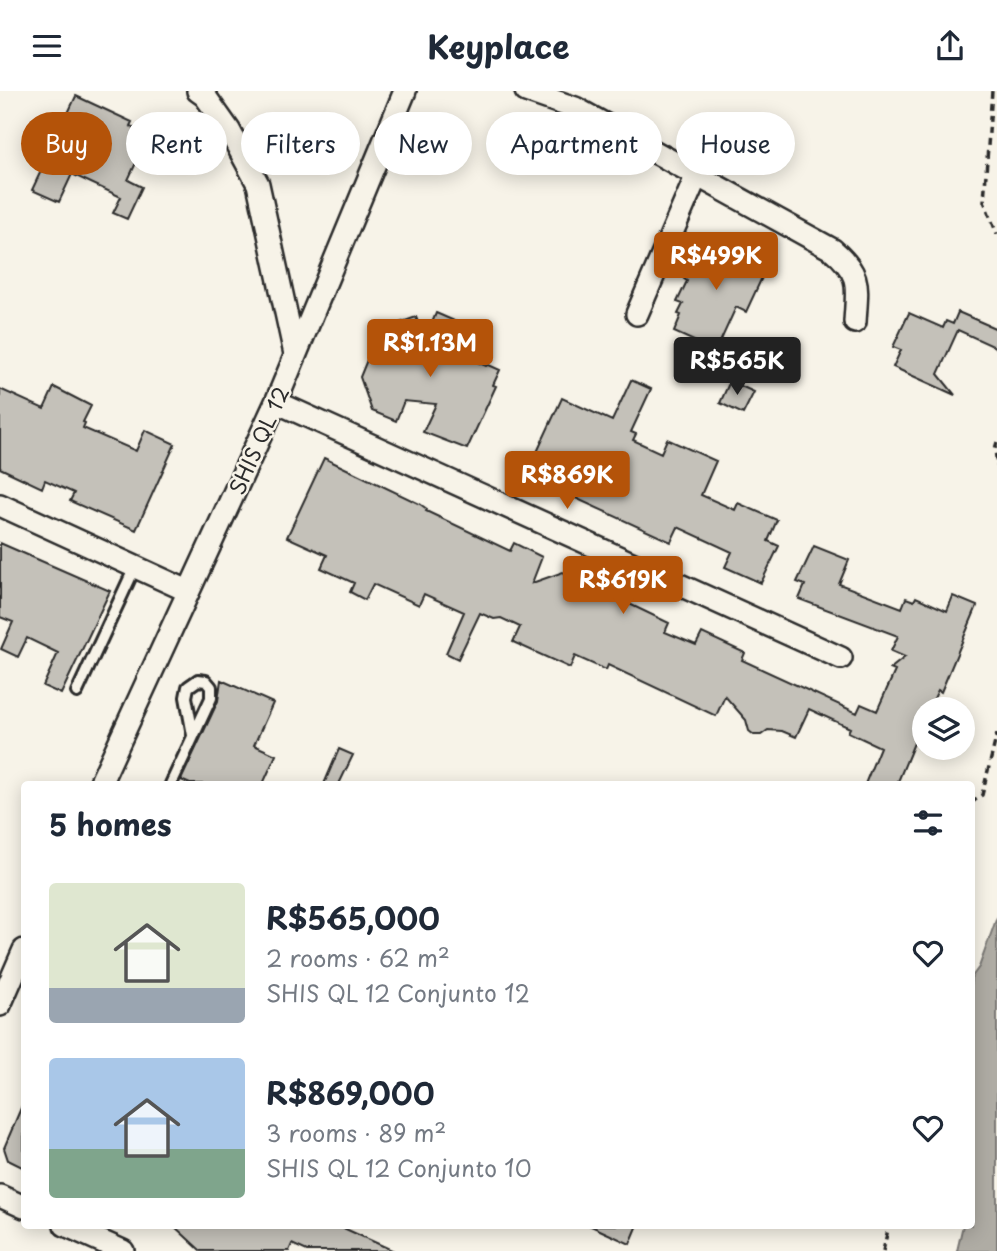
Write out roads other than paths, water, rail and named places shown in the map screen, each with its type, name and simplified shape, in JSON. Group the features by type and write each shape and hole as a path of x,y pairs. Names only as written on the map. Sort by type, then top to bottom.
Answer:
{"street":[{"path":"198,91 205,96 229,130 258,184 295,354"},
{"name":"SHIS QL 12","path":"103,781 276,402 405,91"},
{"path":"526,91 575,108 696,177 833,250 854,272 857,293 855,322"},
{"path":"637,314 696,177"},
{"path":"276,402 841,658"},
{"path":"0,505 188,591"},
{"path":"0,1005 7,968 21,953"},
{"path":"0,1196 21,1206"},
{"path":"74,1229 123,1251"}],"lane":[{"path":"77,692 135,567"},
{"path":"173,781 193,735"}]}
